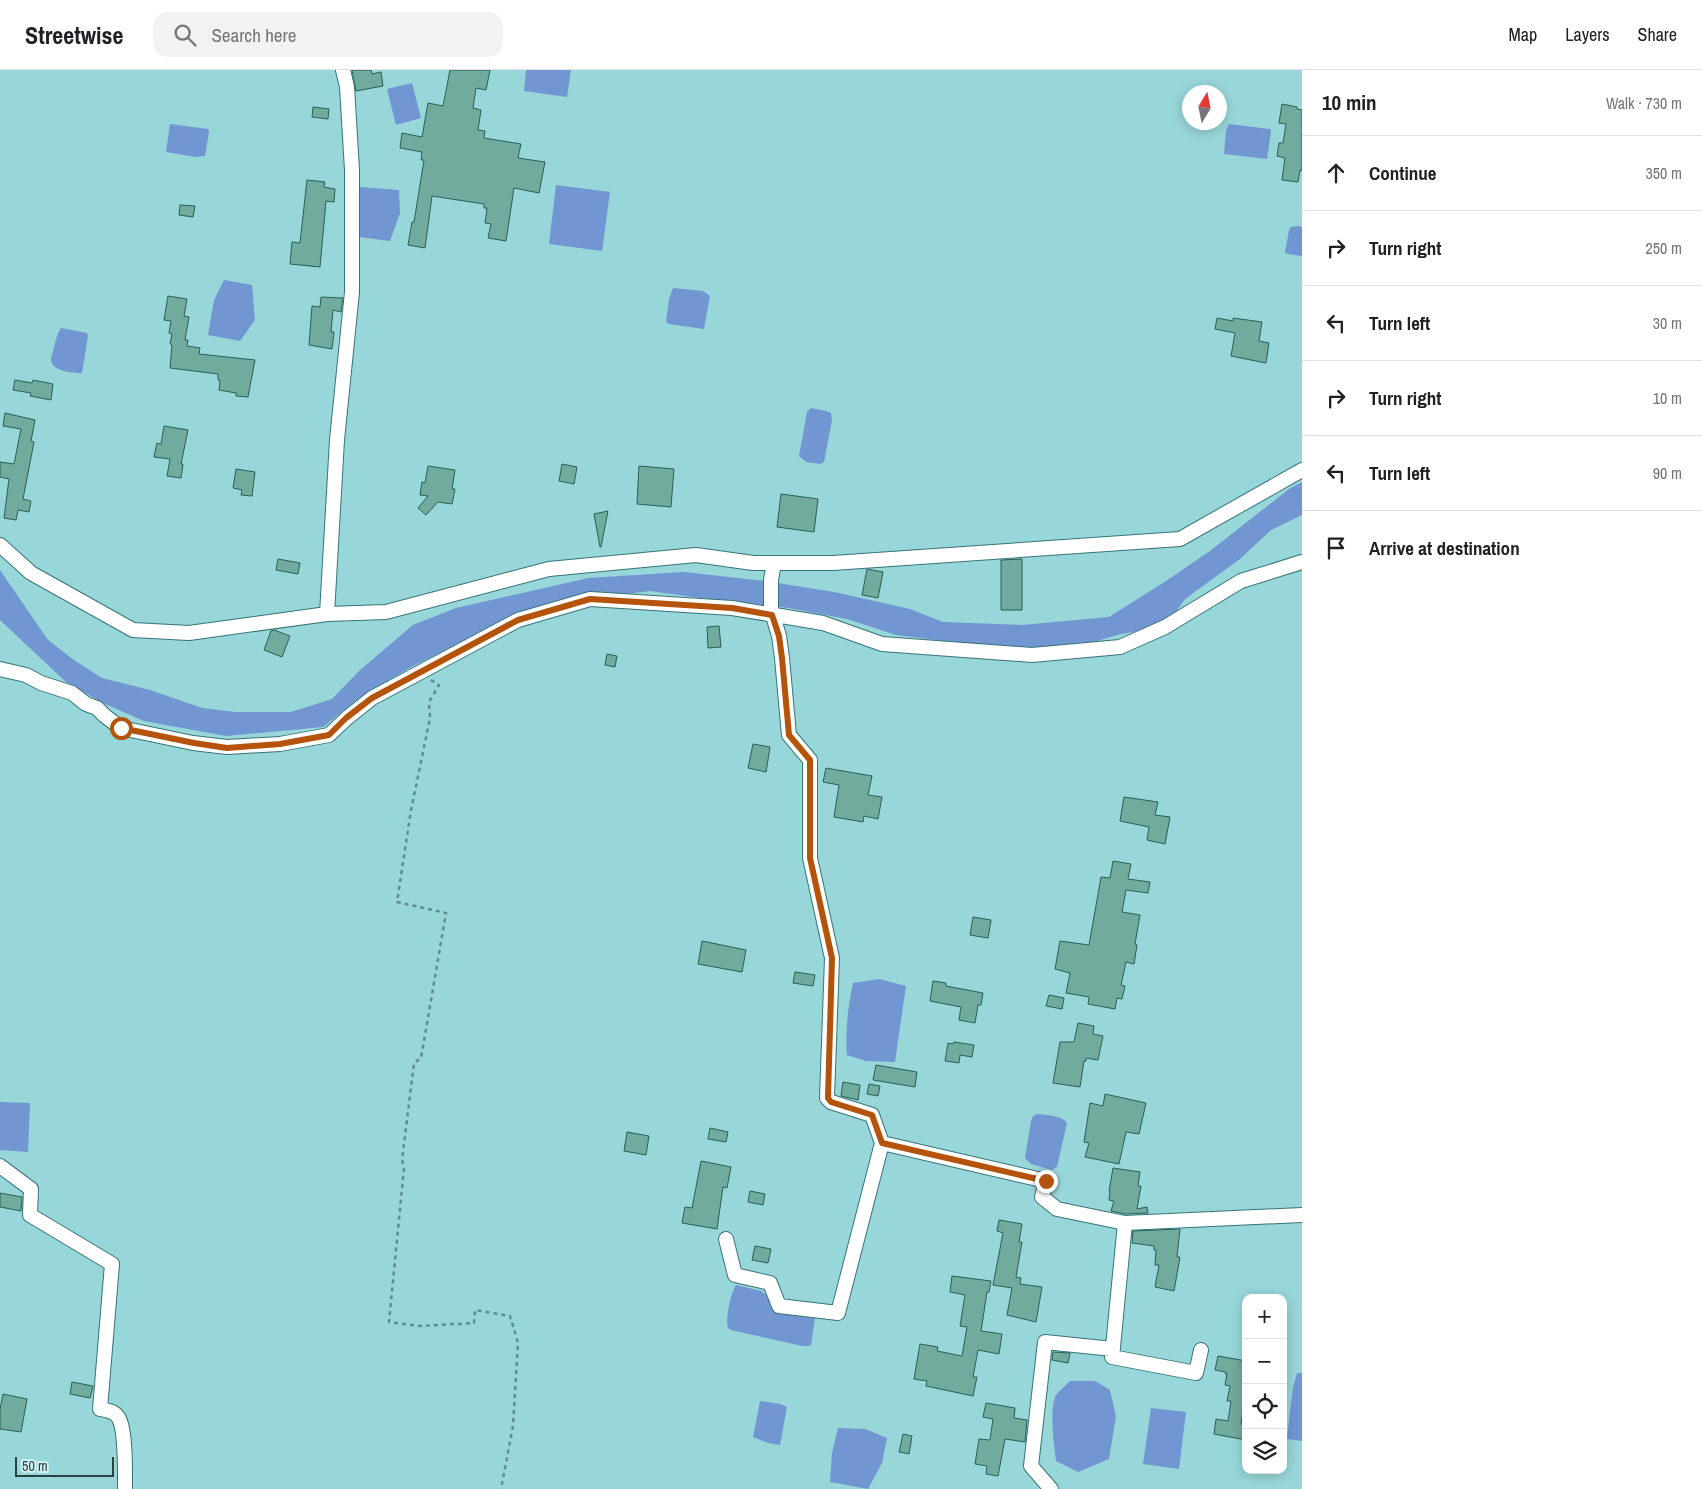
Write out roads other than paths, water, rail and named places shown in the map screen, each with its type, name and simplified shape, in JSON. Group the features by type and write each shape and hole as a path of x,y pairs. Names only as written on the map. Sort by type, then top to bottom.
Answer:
{"street":[{"path":"327,614 337,440 352,292 352,170 347,87 344,70"},
{"path":"0,545 31,573 133,630 188,633 327,614 386,612 549,569 696,555 753,563 833,563 1180,539 1302,470"},
{"path":"0,669 26,675 41,683 72,693 86,704 97,708 104,716 121,728 227,748 280,744 329,735 346,718 372,698 518,620 590,599 772,612 823,623 882,644 1032,655 1120,646 1165,627 1241,581 1302,562"},
{"path":"726,1239 735,1275 770,1283 780,1306 838,1313 882,1143 872,1115 831,1102 828,1098 832,958 810,858 810,760 789,735 779,636 772,612 771,580 774,563"},
{"path":"882,1143 1046,1181 1042,1197 1056,1209 1125,1223 1302,1215"},
{"path":"0,1166 31,1189 30,1215 112,1264 100,1409 110,1411 118,1416 121,1424 125,1462 125,1489"},
{"path":"1125,1223 1112,1357 1196,1373 1201,1350"},
{"path":"1051,1489 1031,1466 1045,1342 1113,1349"}],"water":[{"path":"526,70 571,70 567,97 524,91"},
{"path":"412,83 421,118 396,125 387,89"},
{"path":"170,124 208,129 205,156 196,157 166,152"},
{"path":"1229,124 1270,129 1267,159 1224,154"},
{"path":"556,185 610,192 602,251 549,244"},
{"path":"360,187 399,190 400,213 390,241 359,237 356,208"},
{"path":"1291,227 1302,227 1302,256 1285,252 1289,230"},
{"path":"224,280 252,285 255,320 240,341 208,335 214,300"},
{"path":"673,288 703,291 710,296 704,329 666,322 669,299"},
{"path":"61,328 87,333 82,373 64,371 55,367 52,363 51,356"},
{"path":"811,408 831,413 832,420 824,462 820,464 806,462 799,456 807,412"},
{"path":"1302,482 1302,515 1271,530 1240,559 1185,599 1165,627 1121,634 1083,645 1022,649 896,635 847,619 789,608 650,591 590,599 474,636 411,667 359,698 323,727 226,736 144,721 105,704 66,682 0,620 0,570 48,640 102,678 150,690 202,708 235,712 291,712 332,699 359,671 413,625 456,608 588,578 684,572 765,581 834,592 910,609 943,622 1022,625 1109,617 1210,551 1289,489"},
{"path":"879,979 906,986 895,1062 866,1061 847,1055 847,1019 853,983"},
{"path":"0,1102 30,1103 28,1152 0,1150"},
{"path":"1037,1114 1058,1117 1067,1123 1057,1167 1052,1170 1031,1164 1025,1158 1031,1121 1033,1116"},
{"path":"736,1285 761,1291 815,1318 811,1345 802,1346 728,1328 729,1306"},
{"path":"1297,1373 1302,1373 1302,1441 1287,1439 1293,1387"},
{"path":"1070,1381 1095,1381 1110,1390 1116,1417 1109,1459 1078,1472 1056,1461 1053,1437 1052,1418 1054,1401 1056,1395"},
{"path":"760,1401 787,1407 780,1445 753,1437"},
{"path":"1151,1408 1186,1412 1179,1469 1143,1464"},
{"path":"838,1428 865,1429 887,1438 882,1463 868,1489 830,1482 832,1453"}]}
